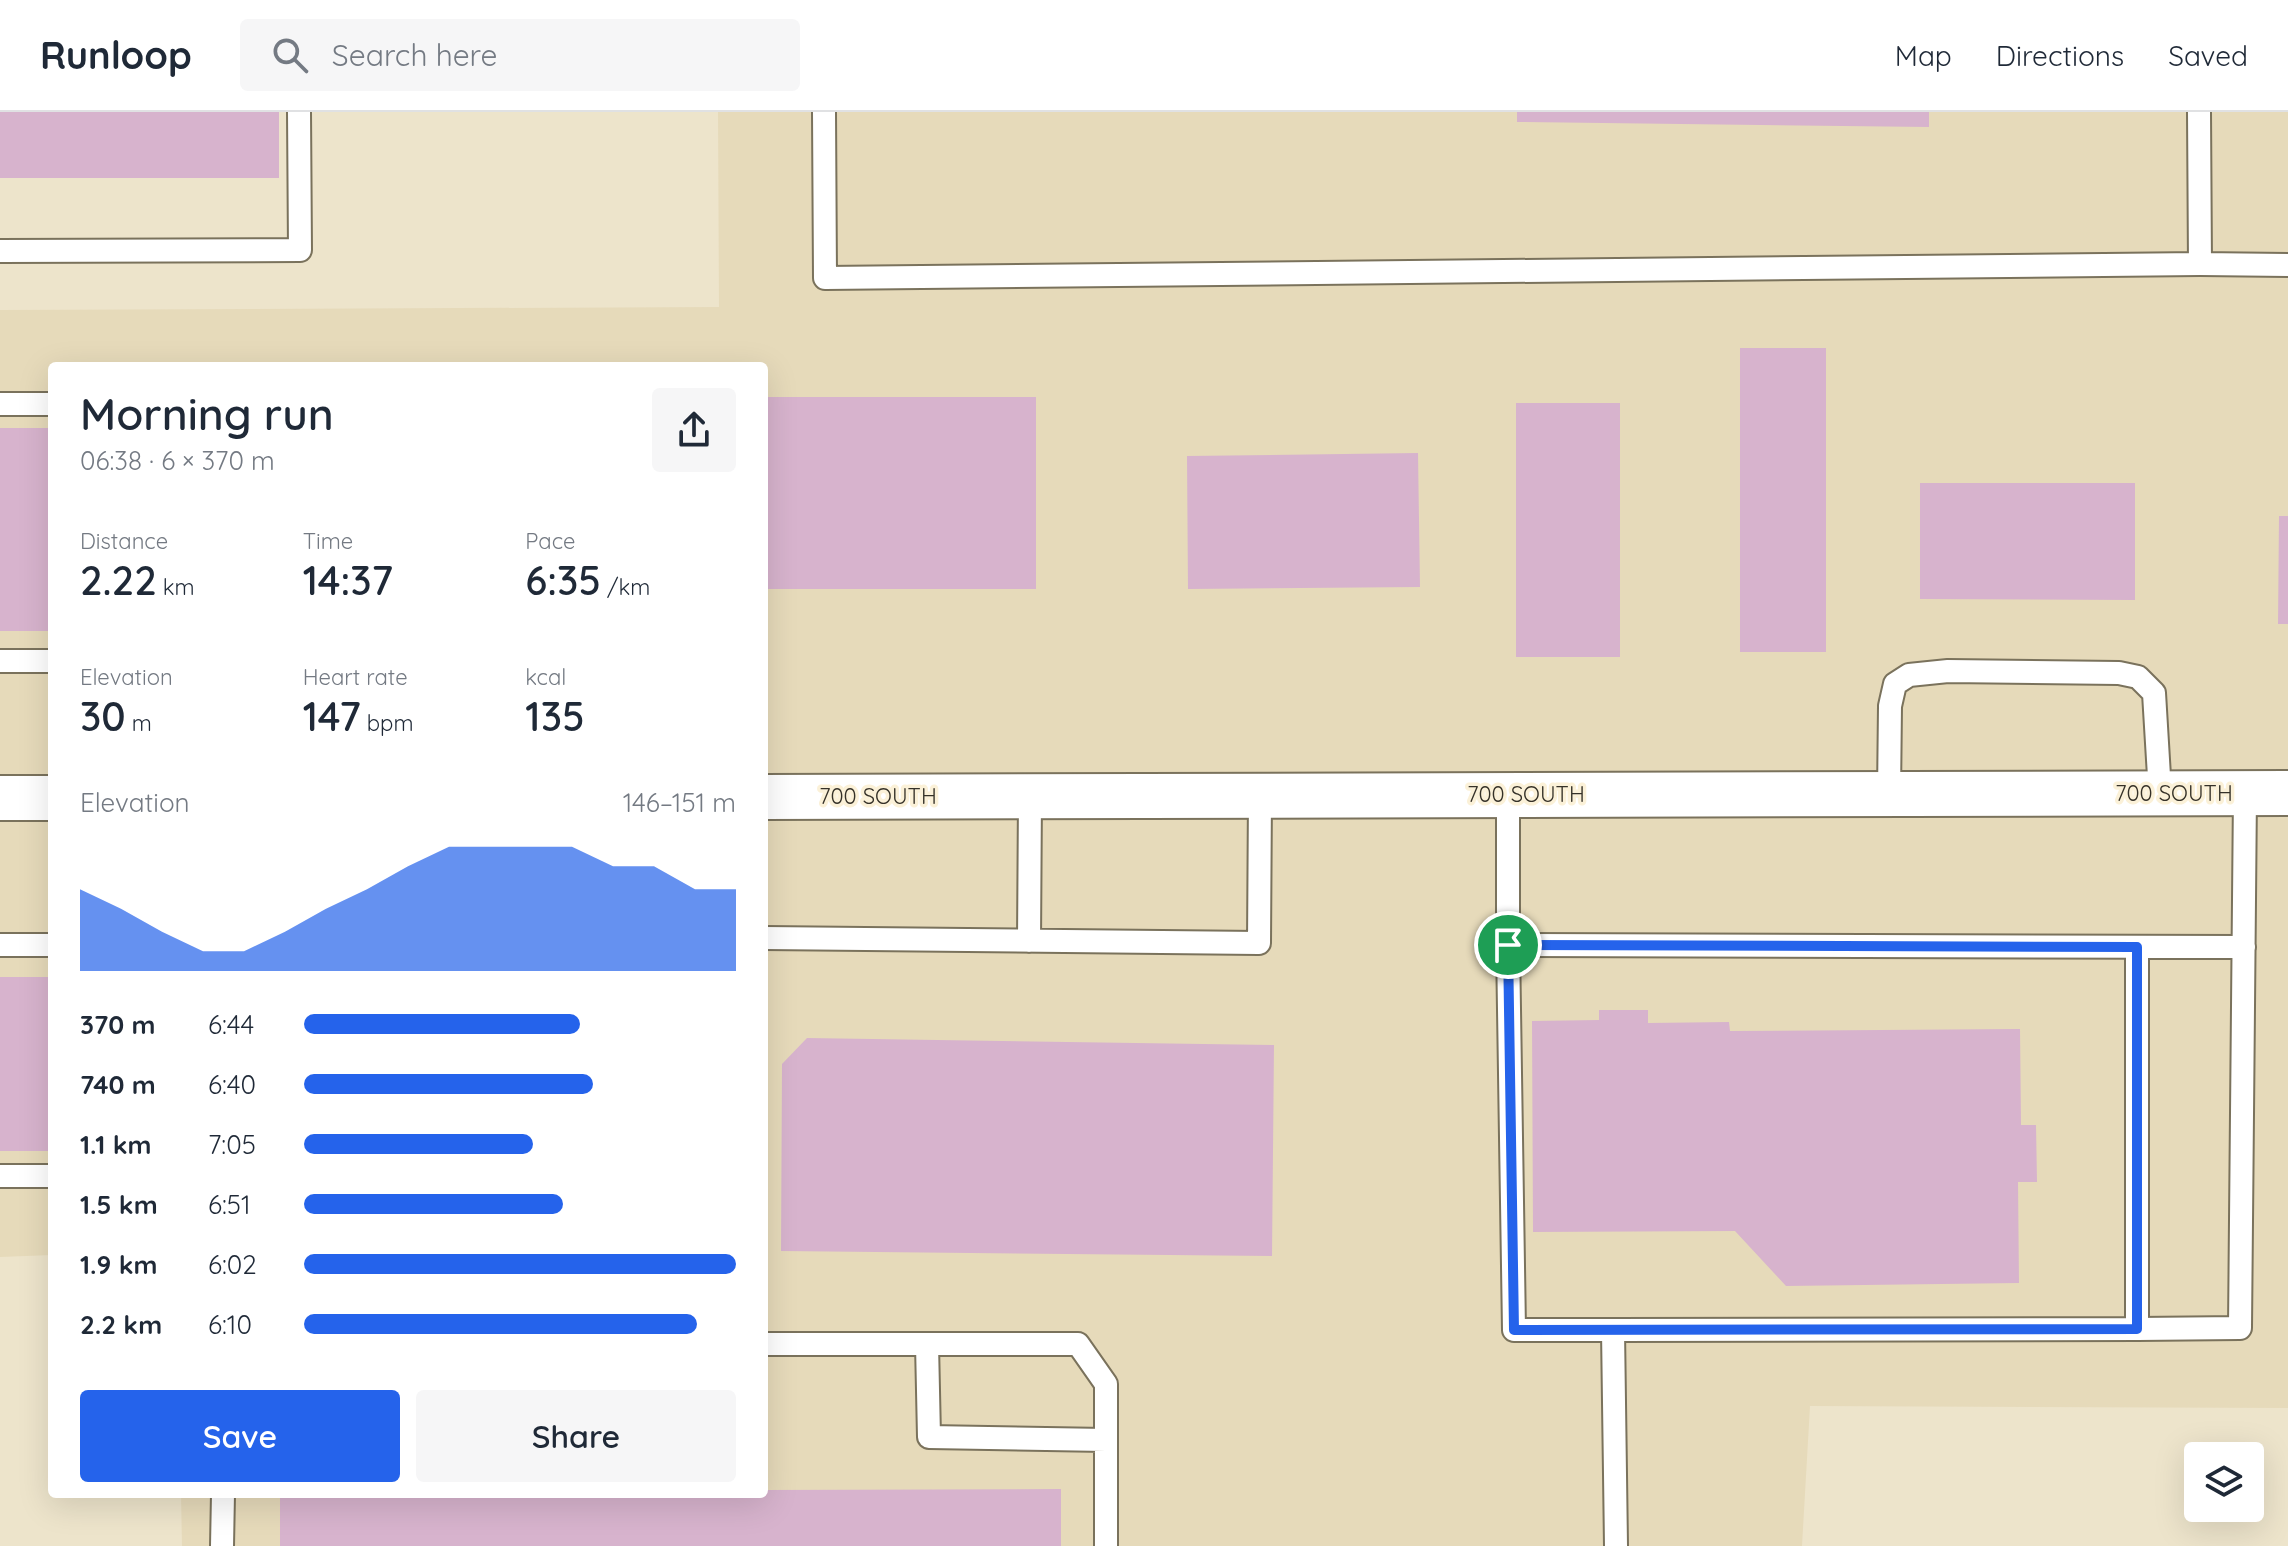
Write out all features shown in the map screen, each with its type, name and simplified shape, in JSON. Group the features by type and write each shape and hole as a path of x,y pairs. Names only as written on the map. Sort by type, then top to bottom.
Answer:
{"street":[{"name":"700 SOUTH","path":"768,797 2288,793"},
{"path":"0,798 48,798"}],"lane":[{"path":"0,251 300,250 299,112"},
{"path":"824,112 825,278 2288,265"},
{"path":"2199,112 2200,264"},
{"path":"0,404 48,404"},
{"path":"0,661 48,661"},
{"path":"1889,794 1890,706 1895,684 1909,675 1948,671 2119,673 2138,677 2154,693 2160,793"},
{"path":"1508,794 1514,1330 1613,1330 2240,1328 2245,793"},
{"path":"768,938 1259,943 1260,795"},
{"path":"1029,941 1030,796"},
{"path":"0,945 48,945"},
{"path":"1508,945 2244,947"},
{"path":"2137,947 2137,1329"},
{"path":"0,1176 48,1176"},
{"path":"1613,1330 1616,1546"},
{"path":"768,1344 1078,1344 1106,1384 1106,1546"},
{"path":"927,1344 929,1437 1106,1440"},
{"path":"222,1546 223,1498"}],"shaded area":[{"path":"718,112 2288,112 2288,1408 1810,1406 1802,1546 182,1546 181,1498 768,1498 768,362 48,362 48,1255 0,1257 0,310 719,307"}],"building":[{"path":"0,112 279,112 279,178 0,178"},
{"path":"1517,112 1929,112 1929,127 1517,122"},
{"path":"1740,348 1826,348 1826,652 1740,652"},
{"path":"768,397 1036,397 1036,589 768,589"},
{"path":"1516,403 1620,403 1620,657 1516,657"},
{"path":"0,428 48,428 48,631 0,631"},
{"path":"1418,453 1420,587 1188,589 1187,456"},
{"path":"1920,483 2135,483 2135,600 1920,599"},
{"path":"2279,516 2288,516 2288,624 2278,624"},
{"path":"0,977 48,977 48,1151 0,1151"},
{"path":"1599,1010 1648,1010 1648,1023 1729,1022 1730,1031 2020,1029 2021,1125 2036,1125 2037,1182 2018,1182 2019,1283 1786,1286 1735,1231 1533,1232 1532,1021 1599,1020"},
{"path":"807,1038 1274,1045 1272,1256 781,1251 782,1064"},
{"path":"1061,1489 1061,1546 280,1546 280,1498 768,1498 768,1490"}],"route":[{"path":"1508,945 2137,947 2137,1329 1514,1330 1508,945"}]}
